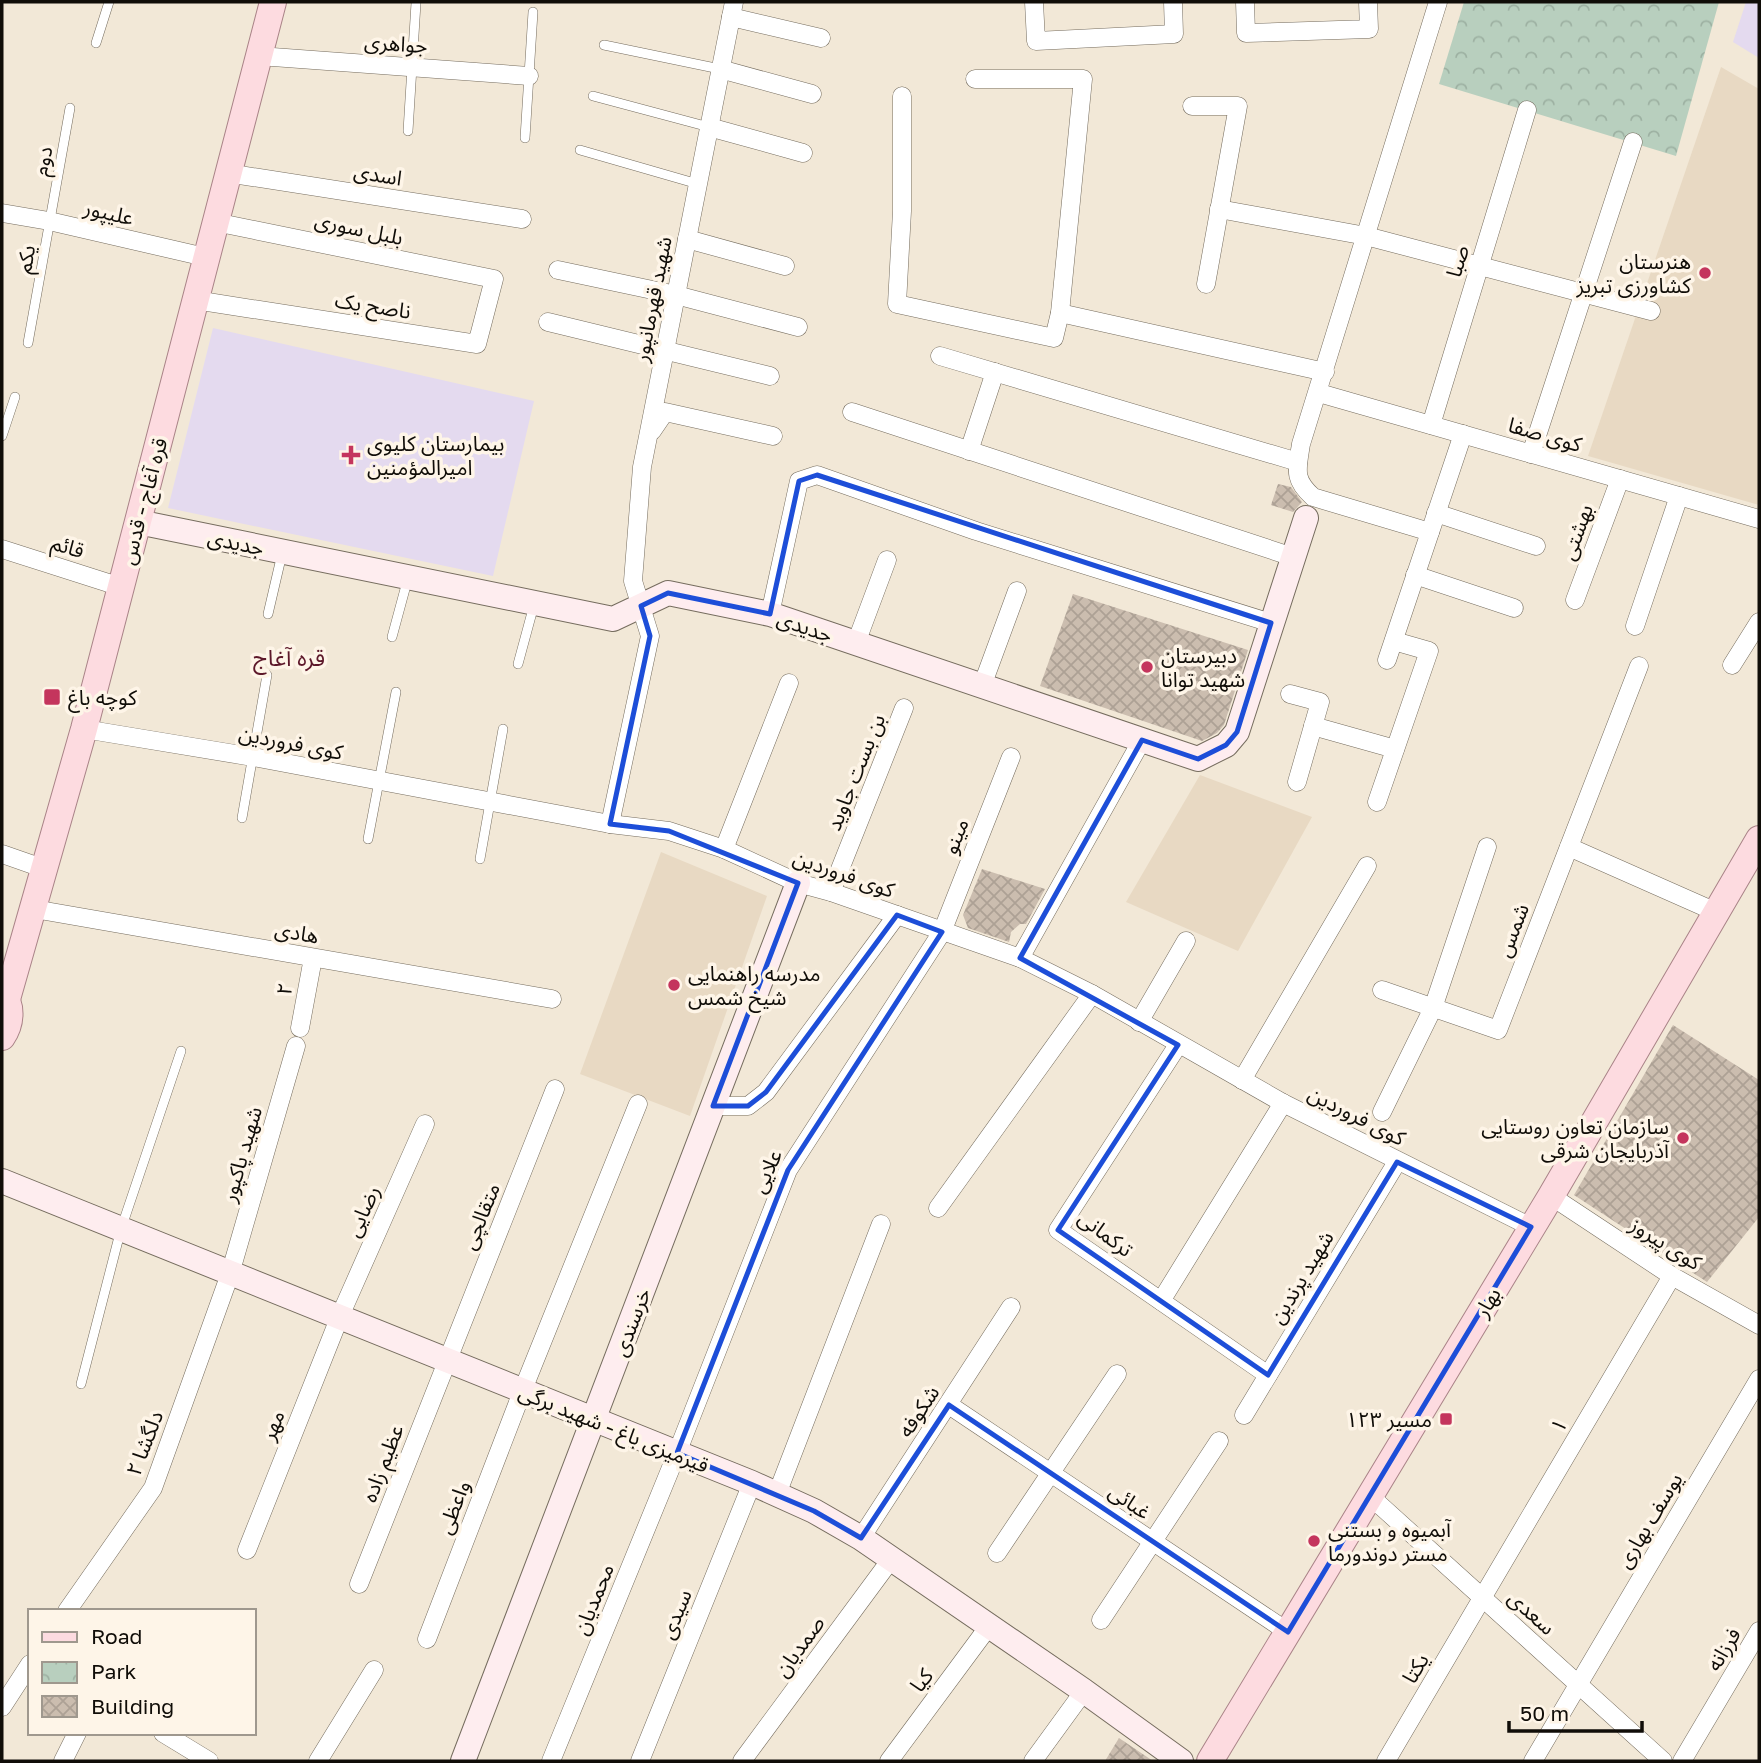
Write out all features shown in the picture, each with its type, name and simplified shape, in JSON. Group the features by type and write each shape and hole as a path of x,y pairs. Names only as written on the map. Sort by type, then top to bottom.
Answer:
{"main road":[{"name":"قره آغاج - قدس","path":"2,1037 11,1017 4,996 34,909 84,729 273,2"},
{"name":"بهار","path":"1210,1761 1551,1196 1716,912 1757,849"}],"street":[{"path":"1034,2 1036,41 1174,34 1173,2"},
{"path":"1245,2 1246,33 1369,29 1368,2"},
{"path":"1430,532 1310,507 1301,486 1299,453 1438,2"},
{"path":"732,9 821,38"},
{"name":"شهید قهرمانپور","path":"610,824 650,636 633,581 642,467 732,9"},
{"name":"جواهری","path":"259,56 529,76"},
{"path":"720,69 812,94"},
{"path":"902,96 902,211 897,304 1054,338 1059,313 1083,79 975,79"},
{"path":"1192,106 1238,106 1206,284"},
{"name":"صبا","path":"1431,425 1527,110"},
{"path":"709,127 803,153"},
{"path":"1531,454 1633,142"},
{"name":"اسدی","path":"228,173 522,219"},
{"path":"1219,209 1366,236 1651,311"},
{"name":"علیپور","path":"2,213 49,221 205,257"},
{"name":"بلبل سوری","path":"215,222 494,279"},
{"path":"687,239 785,266"},
{"path":"558,270 676,295 798,327"},
{"name":"ناصح یک","path":"195,300 477,344 494,279"},
{"path":"1059,313 1325,372"},
{"path":"548,322 770,376"},
{"path":"940,356 1299,453"},
{"path":"969,451 995,372"},
{"name":"کوی صفا","path":"1318,393 1759,519"},
{"path":"648,435 665,412 773,436"},
{"path":"852,412 1293,557"},
{"path":"1387,660 1462,434"},
{"path":"770,614 799,481 817,475 976,530 1271,623"},
{"name":"بهشتی","path":"1575,600 1620,479"},
{"path":"1635,626 1679,496"},
{"name":"جدیدی","path":"138,522 613,619 668,593 770,614 1198,759 1226,745 1237,732 1310,507"},
{"path":"1436,513 1536,546"},
{"name":"قائم","path":"2,550 121,587"},
{"path":"856,643 887,560"},
{"path":"1415,575 1514,608"},
{"path":"982,686 1017,591"},
{"path":"1732,664 1759,622"},
{"path":"1377,802 1429,651 1394,641"},
{"name":"شمس","path":"1433,1008 1498,1030 1639,666"},
{"path":"724,849 789,682"},
{"path":"1290,694 1320,702 1297,782"},
{"name":"بن بست جاوید","path":"831,892 904,708"},
{"path":"1313,726 1395,749"},
{"name":"کوی فروردین","path":"84,729 253,757 610,824 669,831 724,849 798,883 1020,958 1092,994 1283,1103 1531,1227"},
{"path":"1020,958 1142,740"},
{"name":"مینو","path":"942,932 1011,757"},
{"path":"1382,1112 1433,1008 1487,847"},
{"path":"1569,847 1716,912"},
{"path":"2,855 45,869"},
{"path":"1242,1080 1367,866"},
{"name":"خرسندی","path":"463,1761 798,883"},
{"name":"هادی","path":"34,909 552,999"},
{"path":"713,1106 748,1106 766,1092 897,915"},
{"name":"علایی","path":"677,1453 788,1170 942,932"},
{"path":"1139,1022 1186,941"},
{"name":"۲","path":"300,1028 313,958"},
{"path":"1382,990 1433,1008"},
{"path":"938,1208 1092,994"},
{"name":"ترکمانی","path":"1178,1045 1058,1230 1268,1376"},
{"name":"شهید پاکپور","path":"230,1274 296,1046"},
{"name":"متقالچی","path":"447,1360 555,1088"},
{"path":"1161,1301 1283,1103"},
{"name":"واعظی","path":"427,1639 522,1392 638,1104"},
{"name":"رضایی","path":"340,1316 425,1124"},
{"name":"شهید پرندین","path":"1244,1415 1398,1161"},
{"name":"قیرمیزی باغ - شهید برگی","path":"2,1181 752,1483 814,1511 892,1558 1181,1761"},
{"name":"کوی پیروز","path":"1551,1196 1672,1276 1759,1325"},
{"path":"777,1494 881,1224"},
{"name":"دلگشا ۲","path":"68,1609 153,1488 230,1274"},
{"name":"۱","path":"1483,1598 1672,1276"},
{"name":"شکوفه","path":"862,1538 1011,1307"},
{"name":"مهر","path":"247,1550 340,1316"},
{"name":"عظیم زاده","path":"359,1584 447,1360"},
{"path":"997,1553 1117,1374"},
{"name":"یوسف بهاری","path":"1578,1685 1759,1379"},
{"name":"غبائی","path":"949,1405 1288,1632"},
{"path":"1101,1620 1219,1441"},
{"name":"محمدیان","path":"551,1761 677,1453"},
{"name":"سیدی","path":"640,1761 752,1483"},
{"name":"سعدی","path":"1371,1497 1663,1761"},
{"name":"صمدیان","path":"742,1761 892,1558"},
{"name":"یکتا","path":"1386,1761 1483,1598"},
{"name":"کیا","path":"889,1761 989,1626"},
{"name":"فرزانه","path":"1682,1761 1759,1632"},
{"path":"2,1707 28,1667"},
{"path":"318,1761 374,1670"},
{"path":"1534,1761 1578,1685"},
{"path":"1033,1761 1084,1691"},
{"path":"63,1761 76,1735"},
{"path":"166,1735 209,1761"}],"lane":[{"path":"96,43 109,2"},
{"path":"408,131 415,3"},
{"path":"525,138 533,12"},
{"path":"604,45 720,69"},
{"path":"593,96 709,127"},
{"name":"دوم","path":"49,221 71,108"},
{"path":"580,150 698,184"},
{"name":"یکم","path":"28,343 49,221"},
{"path":"2,436 15,397"},
{"path":"268,614 283,551"},
{"path":"392,637 409,577"},
{"path":"518,664 535,603"},
{"path":"243,818 267,675"},
{"path":"368,839 396,692"},
{"path":"480,859 503,729"},
{"path":"81,1384 121,1229 181,1051"}],"highlighted area":[{"path":"817,475 1271,623 1237,732 1226,745 1198,759 1142,740 1020,958 1178,1045 1058,1230 1268,1375 1397,1162 1531,1227 1288,1632 949,1405 861,1538 814,1511 677,1453 788,1170 942,932 897,915 766,1092 748,1106 713,1106 798,883 669,831 610,824 650,636 641,606 668,593 770,614 799,481"}],"shaded area":[{"path":"1746,2 1759,2 1759,58 1733,42"},
{"name":"هنرستان کشاورزی تبریز","path":"1721,67 1759,89 1759,505 1588,456"},
{"name":"بیمارستان کلیوی امیرالمؤمنین","path":"213,328 534,401 493,576 168,508"},
{"path":"1200,775 1312,817 1238,951 1126,902"},
{"name":"مدرسه راهنمایی شیخ شمس","path":"661,852 767,896 690,1116 580,1074"}],"green space":[{"path":"1464,2 1719,2 1676,156 1439,84"}],"building":[{"path":"1278,484 1291,487 1302,502 1293,512 1271,505"},
{"name":"دبیرستان شهید توانا","path":"1073,594 1248,650 1224,725 1217,733 1202,741 1040,686"},
{"path":"982,869 1045,889 1026,924 1020,924 1011,932 1009,942 968,928 963,915"},
{"name":"سازمان تعاون روستایی آذربایجان شرقی","path":"1673,1025 1759,1080 1759,1217 1707,1282 1574,1195"},
{"path":"1119,1738 1153,1761 1105,1761"}],"place":[{"name":"هنرستان کشاورزی تبریز","path":"1705,273"},
{"name":"بیمارستان کلیوی امیرالمؤمنین","path":"351,455"},
{"name":"دبیرستان شهید توانا","path":"1147,667"},
{"name":"کوچه باغ","path":"52,697"},
{"name":"مدرسه راهنمایی شیخ شمس","path":"674,985"},
{"name":"سازمان تعاون روستایی آذربایجان شرقی","path":"1683,1138"},
{"name":"مسیر ۱۲۳","path":"1446,1419"},
{"name":"آبمیوه و بستنی مستر دوندورما","path":"1314,1541"}],"district":[{"name":"قره آغاج","path":"289,657"}]}
